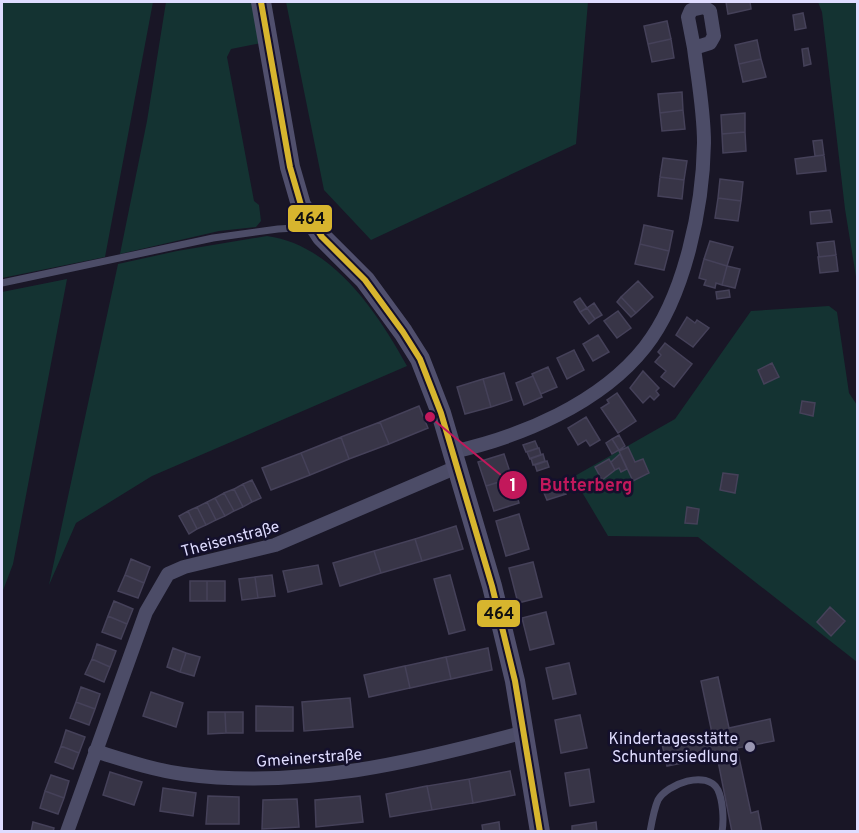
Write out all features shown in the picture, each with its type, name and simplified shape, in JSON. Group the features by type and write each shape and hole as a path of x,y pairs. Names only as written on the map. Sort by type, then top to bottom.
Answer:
{"street":[{"path":"261,2 290,166 301,205 322,237 365,280 403,332 420,359 441,413 492,586 525,732 540,831"},
{"name":"Theisenstraße","path":"67,831 146,612 165,579 173,570 275,545 454,460 537,424 584,399 626,367 645,346 658,327 681,274 700,191 703,125 694,48"},
{"name":"Gmeinerstraße","path":"95,751 182,774 266,777 377,768 525,732"}],"lane":[{"path":"2,283 213,238 278,229 288,230 309,218"},
{"path":"650,831 659,799 667,790 695,780 708,781 718,789 723,818 722,831"}],"green space":[{"path":"2,2 153,2 105,257 2,278"},
{"path":"166,2 253,2 261,43 231,49 227,57 254,201 259,205 261,221 256,227 219,231 120,254 147,121"},
{"path":"286,2 588,2 576,144 371,240 324,190"},
{"path":"818,2 857,2 857,283 845,209 822,12"},
{"path":"267,236 291,242 332,267 367,304 407,366 152,476 76,523 49,585 118,264 177,251"},
{"path":"67,279 13,564 2,593 2,292"},
{"path":"829,306 837,312 849,393 857,405 857,662 698,537 608,536 573,477 675,419 751,311"}],"building":[{"path":"726,2 750,2 751,9 728,14"},
{"path":"803,13 806,28 795,30 793,15"},
{"path":"667,21 671,39 648,44 644,26"},
{"path":"671,39 674,58 652,62 648,44"},
{"path":"757,40 761,59 739,64 735,45"},
{"path":"808,48 811,64 804,66 802,49"},
{"path":"761,59 766,77 743,82 739,64"},
{"path":"682,92 683,110 660,113 658,94"},
{"path":"683,110 685,129 662,131 660,113"},
{"path":"745,113 745,132 722,134 721,115"},
{"path":"745,132 746,151 723,153 722,134"},
{"path":"822,140 824,155 815,156 813,141"},
{"path":"824,155 826,171 797,174 795,159"},
{"path":"663,158 687,161 684,180 660,177"},
{"path":"660,177 684,180 682,199 658,196"},
{"path":"720,179 743,182 741,201 718,198"},
{"path":"718,198 741,201 738,221 715,218"},
{"path":"830,210 832,222 811,224 810,212"},
{"path":"644,225 673,231 669,251 640,244"},
{"path":"710,241 733,247 727,266 704,259"},
{"path":"834,241 836,255 819,257 817,243"},
{"path":"640,244 669,251 664,270 635,264"},
{"path":"836,255 838,271 820,273 818,257"},
{"path":"704,259 727,266 722,285 716,283 715,288 704,285 706,280 699,278"},
{"path":"727,266 740,269 735,288 722,285"},
{"path":"638,281 653,297 636,313 621,297"},
{"path":"729,290 730,297 717,299 716,292"},
{"path":"621,297 636,313 631,317 617,302"},
{"path":"580,298 587,308 580,312 574,302"},
{"path":"594,303 602,315 595,319 587,308"},
{"path":"587,308 595,319 589,324 580,312"},
{"path":"618,311 631,328 617,338 604,321"},
{"path":"687,317 709,328 693,347 676,335"},
{"path":"598,335 609,352 593,361 583,344"},
{"path":"665,343 692,364 674,387 661,377 666,371 655,362 661,355 658,352"},
{"path":"574,350 584,370 567,379 557,358"},
{"path":"772,363 779,377 764,384 758,370"},
{"path":"548,367 557,387 541,394 532,374"},
{"path":"643,371 659,388 656,391 659,395 654,400 650,396 643,403 630,388"},
{"path":"504,373 512,400 491,407 483,379"},
{"path":"533,376 542,397 524,405 516,383"},
{"path":"483,379 491,407 465,414 457,387"},
{"path":"617,393 636,421 618,433 601,408 609,403 607,400"},
{"path":"802,401 815,403 813,416 800,413"},
{"path":"419,406 428,428 389,444 380,422"},
{"path":"586,417 600,440 590,446 586,440 578,445 568,428"},
{"path":"380,422 389,444 349,459 341,437"},
{"path":"619,435 625,446 619,450 612,439"},
{"path":"341,437 349,459 310,475 301,453"},
{"path":"612,439 619,450 612,454 606,443"},
{"path":"535,441 538,448 526,452 523,445"},
{"path":"628,447 635,462 643,459 649,473 633,481 619,451"},
{"path":"539,448 541,455 530,459 527,452"},
{"path":"301,453 310,475 271,490 262,468"},
{"path":"504,454 512,478 486,486 478,462"},
{"path":"543,454 545,461 533,465 531,458"},
{"path":"620,454 627,469 621,472 619,468 615,470 611,462"},
{"path":"609,459 615,470 602,480 595,467"},
{"path":"547,461 549,467 537,471 535,465"},
{"path":"723,473 738,475 735,493 720,490"},
{"path":"512,478 519,503 494,511 486,486"},
{"path":"252,480 261,498 252,502 243,484"},
{"path":"243,484 252,502 243,507 234,489"},
{"path":"562,487 566,494 547,500 544,493"},
{"path":"234,489 243,507 234,511 224,493"},
{"path":"224,493 234,511 225,516 215,498"},
{"path":"215,498 225,516 216,520 207,502"},
{"path":"207,502 216,520 206,525 197,507"},
{"path":"197,507 206,525 197,529 188,511"},
{"path":"687,507 699,509 697,524 685,523"},
{"path":"188,511 197,529 189,534 179,516"},
{"path":"519,514 529,549 506,556 496,521"},
{"path":"456,526 463,549 422,561 415,539"},
{"path":"415,539 422,561 381,573 374,551"},
{"path":"374,551 381,573 340,586 333,563"},
{"path":"131,559 150,567 144,583 125,575"},
{"path":"533,562 542,597 518,603 509,568"},
{"path":"318,565 322,584 288,592 283,571"},
{"path":"125,575 144,583 138,598 118,591"},
{"path":"272,575 275,596 258,598 255,577"},
{"path":"450,575 465,630 449,634 434,579"},
{"path":"255,577 258,598 242,600 239,579"},
{"path":"190,581 207,581 207,601 190,601"},
{"path":"207,581 225,581 225,601 207,601"},
{"path":"114,601 133,609 127,624 108,616"},
{"path":"830,607 845,621 831,636 817,622"},
{"path":"546,612 554,644 530,650 522,618"},
{"path":"108,616 127,624 121,639 102,632"},
{"path":"97,644 116,651 110,667 92,659"},
{"path":"173,648 186,653 180,672 167,667"},
{"path":"488,648 492,670 451,679 446,657"},
{"path":"186,653 200,657 194,676 180,672"},
{"path":"446,657 451,679 410,688 405,666"},
{"path":"92,659 110,667 104,682 85,674"},
{"path":"569,663 576,694 553,699 546,668"},
{"path":"405,666 410,688 369,697 364,675"},
{"path":"718,677 729,728 770,719 774,741 737,748 751,813 758,811 762,832 732,832 717,756 667,766 662,744 712,733 701,681"},
{"path":"81,687 100,694 95,709 76,702"},
{"path":"151,692 183,703 176,727 143,716"},
{"path":"350,698 353,727 304,731 302,702"},
{"path":"76,702 95,709 89,725 70,718"},
{"path":"256,706 293,707 293,731 256,731"},
{"path":"208,712 225,712 226,733 208,734"},
{"path":"225,712 243,712 243,733 226,733"},
{"path":"580,715 587,748 561,753 555,720"},
{"path":"66,730 85,737 79,753 61,746"},
{"path":"61,746 79,753 73,769 55,762"},
{"path":"589,769 594,802 570,806 565,773"},
{"path":"510,771 515,795 473,803 469,779"},
{"path":"110,772 142,782 134,805 103,795"},
{"path":"51,775 69,781 64,798 45,791"},
{"path":"469,779 473,803 432,810 427,786"},
{"path":"427,786 432,810 390,817 386,794"},
{"path":"163,788 196,793 193,816 160,811"},
{"path":"45,791 64,798 58,814 40,808"},
{"path":"208,796 239,797 239,824 206,824"},
{"path":"360,796 363,822 316,827 315,800"},
{"path":"297,799 299,827 262,829 263,800"},
{"path":"33,822 54,828 53,832 31,832"},
{"path":"499,822 500,832 483,832 482,825"},
{"path":"596,822 597,832 572,832 572,826"}],"transit line":[{"name":"464","path":"261,2 290,167 301,205 322,237 365,280 403,332 420,359 441,413 492,586 515,681 540,832"}],"place":[{"name":"Butterberg","path":"430,417"},
{"name":"Kindertagesstätte Schuntersiedlung","path":"750,747"}]}
